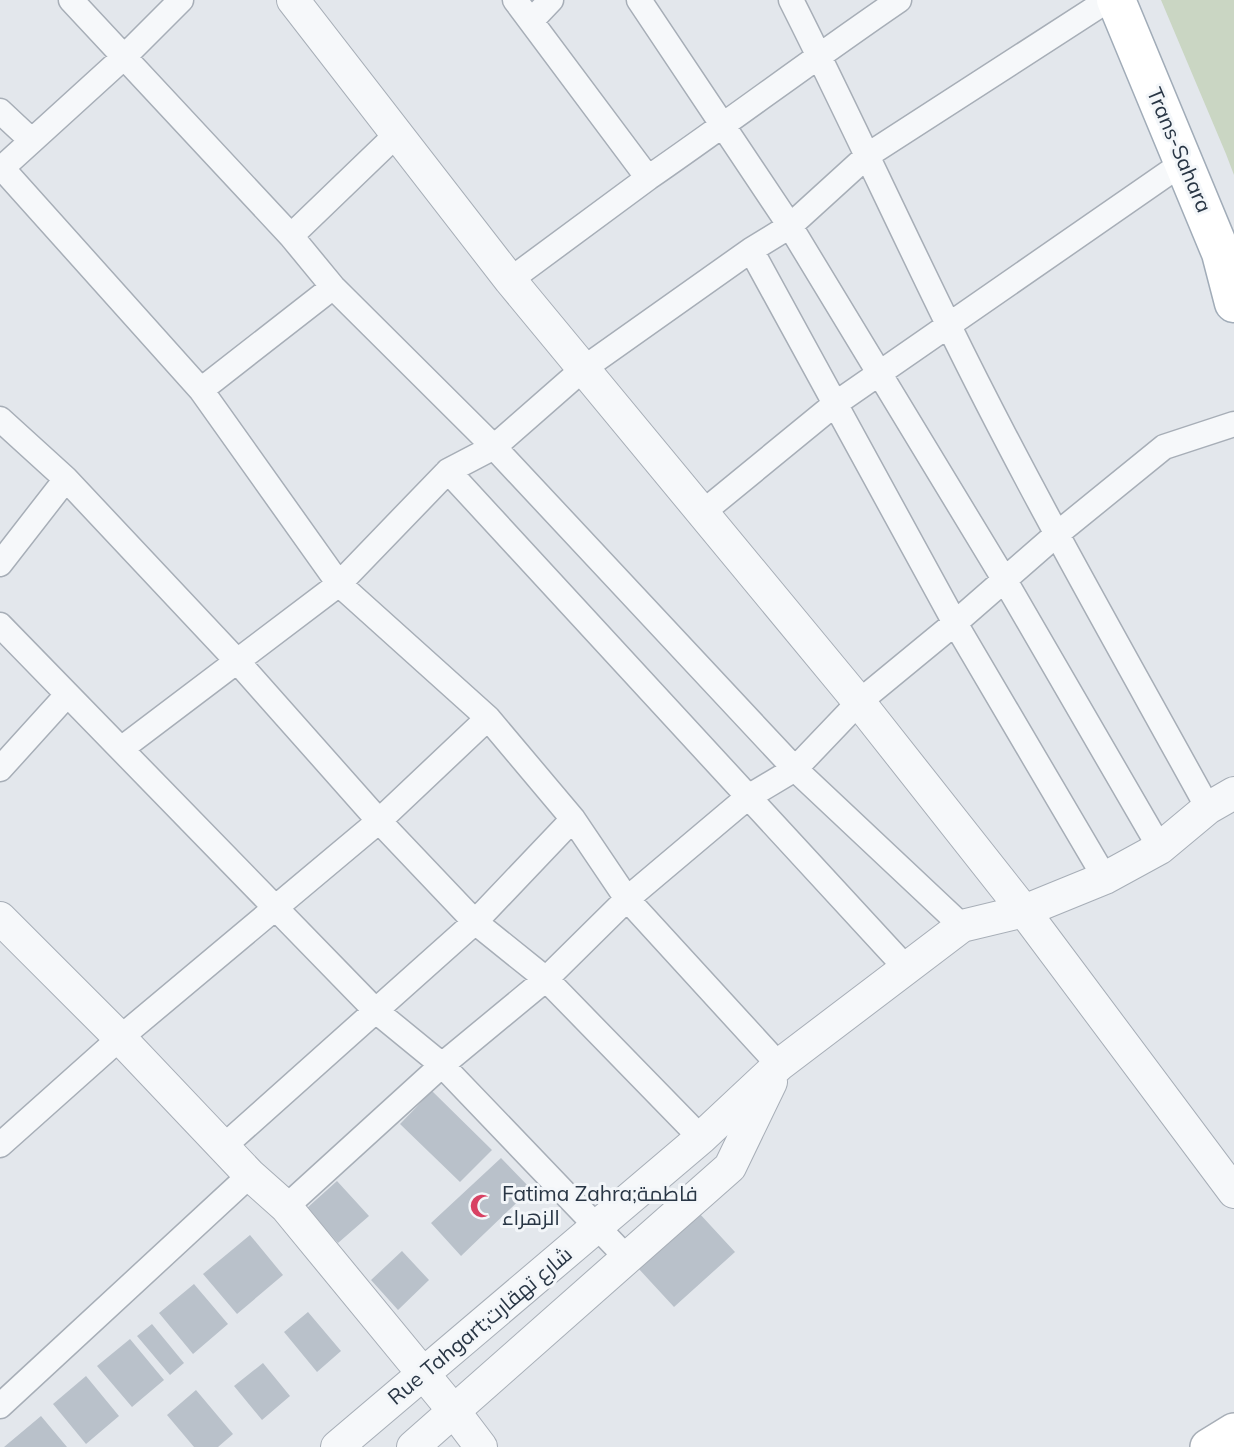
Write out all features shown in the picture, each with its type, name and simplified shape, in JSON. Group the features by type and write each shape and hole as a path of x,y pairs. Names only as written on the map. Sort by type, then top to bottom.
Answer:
{"main road":[{"name":"Trans-Sahara","path":"1116,0 1221,253 1234,303"},
{"path":"1208,1447 1234,1431"}],"street":[{"path":"71,0 291,236 333,287 494,447 795,769 962,926"},
{"path":"181,0 124,57 2,168 201,390 339,584 488,718 573,819 627,899 779,1065"},
{"path":"293,0 510,280 859,702 1024,911 1234,1192"},
{"path":"515,0 648,178"},
{"path":"532,20 551,0"},
{"path":"639,0 790,226 880,372 1160,848"},
{"path":"791,0 948,325 1057,534 1221,801"},
{"path":"510,280 818,55 899,0"},
{"path":"121,749 339,584 448,471 494,447 583,369 751,250 790,226 868,155 1108,0"},
{"path":"0,111 31,140"},
{"path":"291,236 396,135"},
{"path":"702,513 835,404 1184,162"},
{"path":"751,250 956,623 1105,878"},
{"path":"201,390 333,287"},
{"path":"0,419 66,478 238,662 379,821 475,922 546,979 701,1138"},
{"path":"286,1207 442,1065 546,979 627,899 748,797 795,769 859,702 956,623 1057,534 1164,447 1234,424"},
{"path":"448,471 907,969"},
{"path":"0,564 66,478"},
{"path":"0,625 66,696 376,1011 442,1065 626,1258"},
{"path":"0,769 66,696"},
{"path":"0,1145 120,1038 379,821 488,718"},
{"name":"Rue Tahgart;شارع تهقارت","path":"337,1447 701,1138 779,1065 962,926 1024,911 1105,878 1160,848 1221,801"},
{"path":"223,1147 475,922 573,819"},
{"path":"0,918 120,1038 250,1175 286,1207 481,1447"},
{"name":"Rue Tahgart;شارع تهقارت","path":"413,1447 730,1167 779,1065"},
{"path":"0,1406 250,1175"}],"green space":[{"path":"1161,0 1234,0 1234,175 1226,154"}],"building":[{"path":"432,1091 492,1150 460,1182 400,1124"},
{"name":"Fatima Zahra;فاطمة الزهراء","path":"501,1158 531,1189 461,1256 431,1223"},
{"path":"337,1181 369,1216 338,1243 307,1208"},
{"path":"699,1213 735,1252 674,1307 638,1268"},
{"path":"250,1235 283,1275 237,1314 203,1274"},
{"path":"402,1251 429,1280 398,1310 371,1280"},
{"path":"194,1284 228,1324 193,1354 159,1313"},
{"path":"308,1312 341,1351 317,1372 284,1332"},
{"path":"152,1324 184,1363 170,1375 137,1336"},
{"path":"130,1339 164,1380 132,1407 97,1366"},
{"path":"263,1363 290,1396 262,1420 234,1386"},
{"path":"86,1376 119,1416 86,1444 53,1404"},
{"path":"196,1390 233,1434 218,1447 194,1447 167,1415"},
{"path":"41,1416 67,1447 4,1447"}],"place":[{"name":"Fatima Zahra;فاطمة الزهراء","path":"482,1206"}]}
